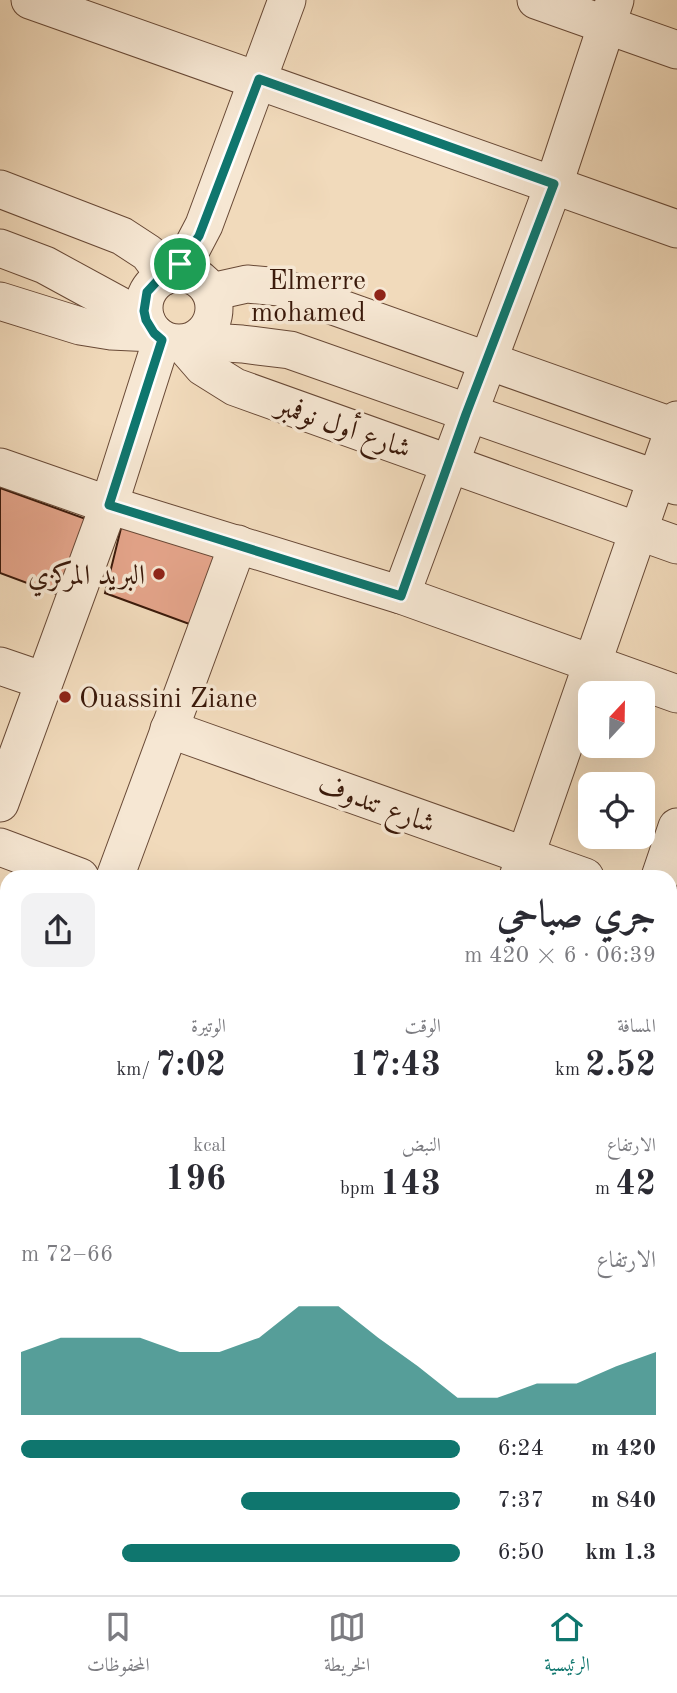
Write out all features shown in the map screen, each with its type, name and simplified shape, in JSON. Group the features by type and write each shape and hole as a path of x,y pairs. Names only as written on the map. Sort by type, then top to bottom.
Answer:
{"street":[{"path":"30,0 677,229"},
{"path":"167,336 144,311 147,292 166,276 193,246 204,225 287,0"},
{"path":"536,0 611,12 677,50"},
{"path":"401,596 466,414 554,184 611,12"},
{"path":"0,189 122,236 148,253 166,276"},
{"path":"167,336 209,327 214,318 204,225"},
{"name":"شارع أول نوفمبر","path":"0,248 45,265 167,336 223,382 677,545"},
{"name":"شارع أول نوفمبر","path":"45,265 102,274 166,276"},
{"path":"166,276 192,275 210,292"},
{"path":"210,292 247,284 280,287 676,425 667,483 640,532 521,866"},
{"name":"شارع أول نوفمبر","path":"210,292 250,325 290,351"},
{"name":"شارع أول نوفمبر","path":"0,301 80,326 290,351 667,483"},
{"path":"0,803 109,505 167,336"},
{"path":"0,467 109,505 401,596 677,694"},
{"path":"118,870 238,544"},
{"path":"0,666 44,681"},
{"name":"شارع تندوف","path":"169,729 521,866 544,870"},
{"path":"662,870 677,827"},
{"path":"0,847 61,870"}],"building":[{"path":"0,488 97,523 70,599 0,573"},
{"name":"البريد المركزي","path":"123,520 216,555 192,625 105,593"}],"place":[{"name":"Elmerre mohamed","path":"380,295"},
{"name":"البريد المركزي","path":"159,574"},
{"name":"Ouassini Ziane","path":"65,697"}],"route":[{"path":"259,79 554,184 466,414 401,596 109,505 162,340 149,327 144,301 153,284 165,275 172,274 180,264 204,225 259,79"}]}
